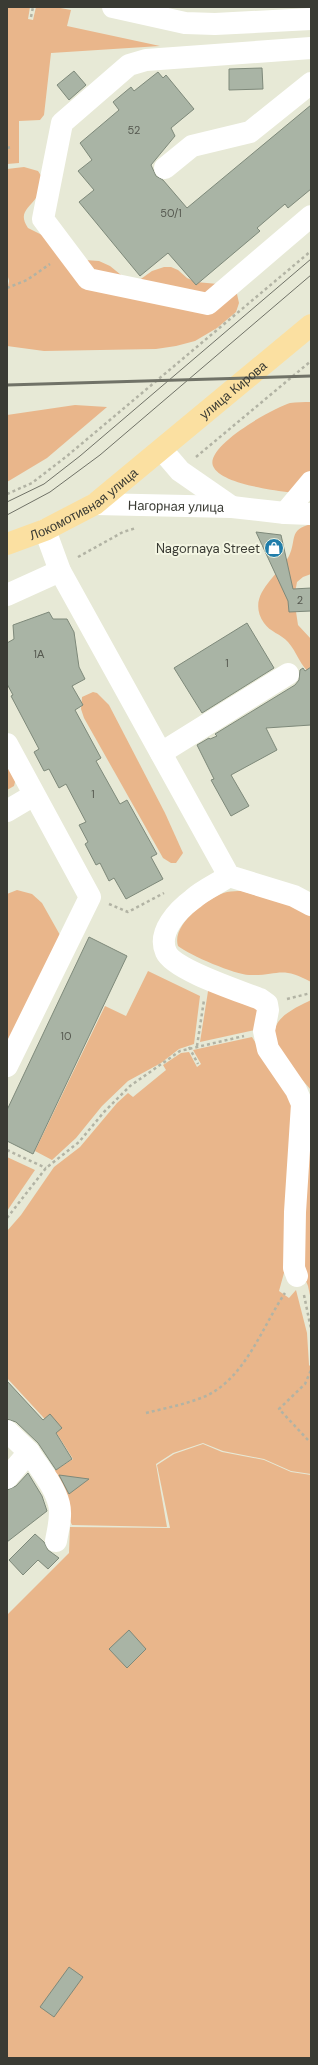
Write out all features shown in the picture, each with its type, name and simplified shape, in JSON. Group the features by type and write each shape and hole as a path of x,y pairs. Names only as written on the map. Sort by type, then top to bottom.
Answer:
{"main road":[{"name":"улица Кирова","path":"158,453 311,325"},
{"name":"Локомотивная улица","path":"7,544 45,530 95,504 158,453"}],"street":[{"path":"113,7 185,23 214,24 311,19"},
{"path":"311,48 146,60 129,65 62,123 43,219 88,279 208,304 311,216"},
{"path":"165,168 192,146 250,132 311,83"},
{"name":"Нагорная улица","path":"158,453 180,471 232,507"},
{"path":"285,513 311,482"},
{"name":"Нагорная улица","path":"95,504 232,507 285,513 311,514"},
{"path":"45,530 60,571 229,876 294,896 311,904"},
{"path":"7,595 60,571"},
{"path":"161,753 288,674"},
{"path":"7,744 90,897 7,1066"},
{"path":"7,811 34,795"},
{"path":"229,876 193,899 172,921 163,936 166,952 182,966 260,999 267,1004 268,1010 264,1031 268,1049 296,1090 302,1104 294,1268 297,1276"},
{"path":"7,1431 29,1452 51,1487 59,1504 60,1520 56,1541"},
{"path":"7,1478 29,1452"}],"path":[{"path":"31,17 33,7"},
{"path":"7,148 11,147"},
{"path":"7,494 32,483 67,456 311,251"},
{"path":"7,288 27,280 68,252"},
{"path":"197,456 311,361"},
{"path":"60,571 83,553 123,532 142,526"},
{"path":"90,897 128,912 170,890"},
{"path":"197,1046 208,978"},
{"path":"7,1218 46,1168 79,1142 104,1112 130,1086 180,1050 264,1031"},
{"path":"189,1047 198,1064"},
{"path":"7,1150 46,1168"},
{"path":"297,1276 304,1294 311,1329"},
{"path":"146,1413 206,1395 226,1382 242,1364 297,1276"},
{"path":"308,1440 279,1409 305,1384 311,1370"}],"shaded area":[{"path":"8,7 30,7 28,19 33,20 36,7 55,7 71,10 67,26 160,46 51,53 44,115 40,120 19,121 19,163 7,164"},
{"path":"24,167 38,171 42,177 37,196 27,208 24,215 25,223 28,228 85,260 99,261 110,266 126,279 138,281 152,271 164,267 171,267 178,270 187,278 196,282 218,284 233,290 237,294 239,303 236,312 217,328 195,341 156,349 44,351 7,346 7,292 9,281 7,273 7,169"},
{"path":"297,402 311,402 311,495 243,484 229,479 219,473 213,466 213,458 219,448 242,429 281,406"},
{"path":"75,405 107,407 47,458 7,482 7,415"},
{"path":"311,524 311,574 303,577 297,582 294,598 298,625 311,639 311,674 304,667 288,642 266,626 259,613 258,604 265,587 289,556 294,536 299,529"},
{"path":"93,692 97,693 109,705 165,813 183,853 176,863 171,863 163,858 84,718 81,709 82,697"},
{"path":"7,758 16,778 14,786 7,790"},
{"path":"17,890 32,894 42,903 60,935 7,1059 7,894"},
{"path":"242,891 299,908 311,917 311,982 293,974 280,972 249,975 234,972 213,964 178,946 177,938 180,929 185,921 201,906 219,895 229,892"},
{"path":"148,971 200,996 194,1044 179,1049 161,1063 128,1081 102,1106 76,1138 52,1160 35,1151 105,1006 126,1016"},
{"path":"209,985 260,1008 260,1029 200,1042"},
{"path":"311,1000 311,1090 274,1048 274,1036 275,1029 280,1019"},
{"path":"252,1037 294,1105 287,1262 279,1291 289,1298 296,1290 307,1333 309,1365 311,1367 311,1474 291,1471 264,1459 223,1451 203,1443 173,1453 156,1464 167,1527 72,1525 56,1490 58,1475 54,1471 73,1459 54,1429 7,1378 7,1231 21,1215 54,1167 80,1147 117,1103 128,1093 133,1097 166,1070 163,1065 181,1053 189,1052 197,1067 201,1064 193,1050"},
{"path":"311,1104 311,1300 308,1286 302,1271"},
{"path":"7,1157 35,1170 7,1211"},
{"path":"203,1444 222,1452 264,1460 291,1472 311,1475 311,2058 7,2058 7,1615 69,1553 70,1527 170,1528 157,1465 174,1454"}],"building":[{"path":"262,68 263,89 229,90 229,69"},
{"path":"74,71 86,85 69,100 57,85"},
{"path":"158,72 163,78 166,75 194,109 171,128 175,136 151,165 156,176 163,180 187,208 311,105 311,189 288,208 285,204 257,228 260,231 196,285 168,253 140,276 79,202 94,190 78,171 92,160 80,143 119,110 113,102 131,87 134,91"},
{"path":"256,532 281,535 293,589 311,588 311,611 289,612 288,601"},
{"path":"49,612 53,619 67,619 74,632 79,667 85,679 72,686 83,705 75,710 101,758 96,761 120,804 127,800 157,854 151,857 163,879 126,899 114,878 109,881 100,863 96,865 85,844 88,842 79,825 86,822 66,784 59,788 49,769 44,771 34,752 39,749 11,696 13,695 7,684 7,643 14,639 13,625"},
{"path":"247,623 274,668 202,713 174,668"},
{"path":"311,667 311,725 266,728 277,750 231,775 249,806 231,816 211,780 214,779 197,745 209,738 210,739 217,736 215,734 295,685 299,680 300,670 303,668 305,671"},
{"path":"89,937 127,956 33,1154 7,1141 7,1110"},
{"path":"7,1381 43,1420 50,1414 62,1428 56,1433 72,1459 56,1470 38,1443 16,1422 7,1419"},
{"path":"28,1473 42,1496 47,1511 7,1542 7,1490 16,1486"},
{"path":"59,1475 89,1479 69,1494"},
{"path":"35,1534 44,1542 48,1550 59,1558 48,1569 38,1560 23,1575 9,1560"},
{"path":"129,1630 146,1649 127,1668 109,1649"},
{"path":"69,1967 83,1977 54,2017 40,2007"}],"tram line":[{"path":"7,502 44,484 80,456 311,259"},
{"path":"7,515 50,492 100,455 311,275"}],"railway":[{"path":"7,385 311,376"}],"place":[{"name":"Nagornaya Street","path":"274,548"}]}
